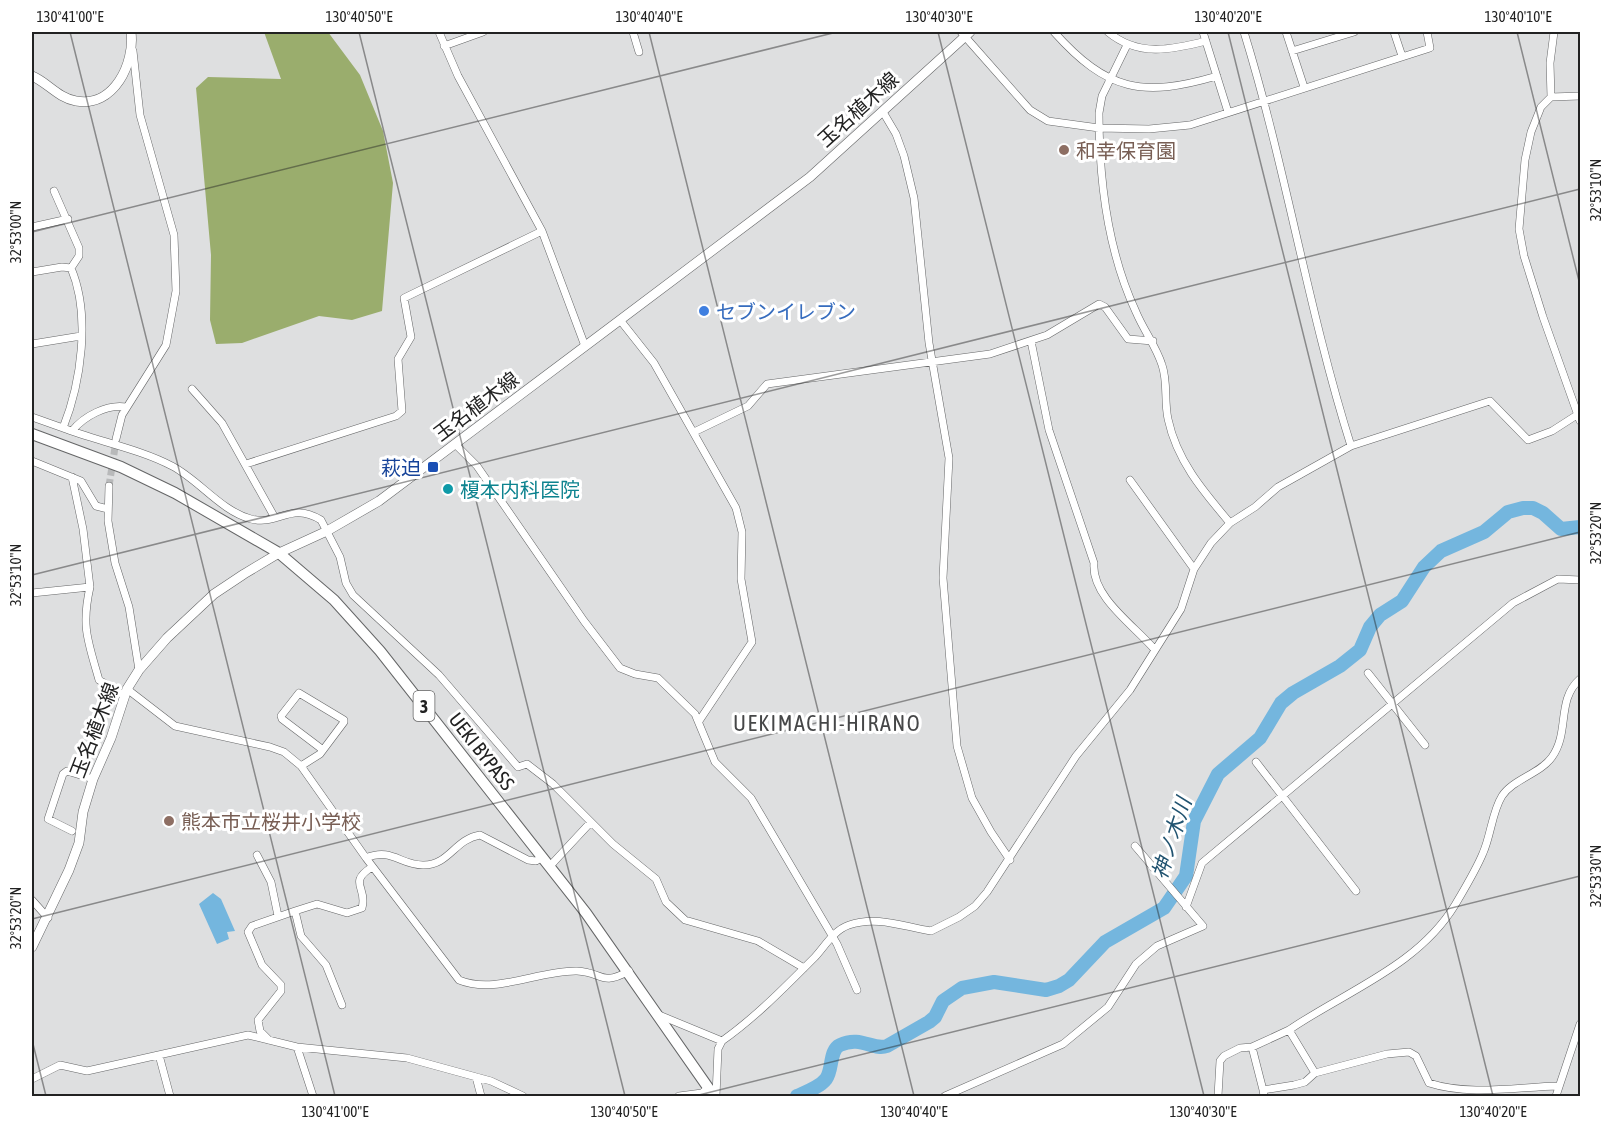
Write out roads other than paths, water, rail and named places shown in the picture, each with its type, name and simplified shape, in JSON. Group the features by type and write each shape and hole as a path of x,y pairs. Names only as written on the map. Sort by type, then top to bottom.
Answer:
{"highway":[{"name":"UEKI BYPASS","path":"32,434 121,467 175,493 279,553 334,600 380,651 547,862 629,971 713,1094"}],"main road":[{"path":"32,76 62,97 76,102 104,96 116,86 128,64 132,45 131,32"},
{"name":"玉名植木線","path":"32,946 48,918 79,843 83,812 93,779 111,738 126,692 139,670 167,638 214,594 279,553 327,531 380,501 810,177 966,33"}],"street":[{"path":"439,32 444,46 542,231 585,346"},
{"path":"444,46 483,32"},
{"path":"633,32 639,52"},
{"path":"1054,32 1082,61 1111,79 1143,88 1173,88 1217,76"},
{"path":"1108,32 1127,45 1157,50 1206,41"},
{"path":"1203,32 1228,112"},
{"path":"1244,32 1265,100 1328,374 1351,446"},
{"path":"1286,32 1304,87"},
{"path":"1292,51 1354,32"},
{"path":"1394,32 1402,56"},
{"path":"966,33 1030,110 1048,121 1099,128 1149,129 1190,125 1430,48 1427,32"},
{"path":"679,1096 713,1094 718,1049 722,1041 804,968 832,937 847,925 898,922 931,931 975,906 1010,860 1028,826 1076,756 1130,690 1181,609 1194,569 1211,543 1230,523 1255,507 1278,487 1351,446 1490,401 1528,440 1552,431 1580,416 1543,317 1524,256 1519,229 1525,160 1531,132 1541,107 1551,96 1550,63 1554,32"},
{"path":"116,439 126,407 166,345 176,291 174,235 140,115 132,45"},
{"path":"1127,45 1102,96 1099,128 1106,216 1116,260 1136,314 1153,341 1163,367 1164,402 1173,438 1194,479 1230,523"},
{"path":"1551,96 1581,96"},
{"path":"883,112 904,156 914,198 932,361 950,458 943,578 957,746 972,798 1010,860"},
{"path":"54,191 79,248 79,255 71,268 80,313 81,336 77,387 63,428"},
{"path":"32,227 68,219"},
{"path":"246,464 396,416 402,411 398,359 411,338 404,298 542,231"},
{"path":"32,272 62,267 71,268"},
{"path":"694,432 748,406 767,384 990,354 1057,330 1099,304 1105,307 1128,339 1153,341"},
{"path":"620,320 654,363 694,432 736,508 742,532 741,579 752,642 699,721"},
{"path":"32,344 81,336"},
{"path":"1031,341 1049,430 1094,563 1093,575 1120,616 1155,650"},
{"path":"192,389 222,423 275,518"},
{"path":"72,431 79,422 114,405 126,407"},
{"path":"32,417 169,464 234,511 248,518 262,521 298,511 311,514 321,520 340,557 346,583 353,595 439,675 518,767 527,765 553,784 590,823 656,879 666,902 685,920 758,941 804,968"},
{"path":"455,444 477,466 584,621 620,668 635,674 658,678 695,714 715,762 751,798 832,937 857,990"},
{"path":"32,460 86,485 96,506 108,509"},
{"path":"32,466 41,463"},
{"path":"72,477 83,529 90,587 84,614 85,629 99,680 126,692 175,726 270,747 284,752 302,766 372,867 459,980 483,985 552,972 579,971 604,980 617,978 629,971"},
{"path":"1130,480 1194,569"},
{"path":"109,486 108,509 115,563 129,607 139,670"},
{"path":"1186,907 1202,863 1513,603 1558,579 1581,580"},
{"path":"32,593 90,587"},
{"path":"1368,673 1425,746"},
{"path":"1218,1096 1220,1061 1230,1051 1252,1047 1289,1030 1405,959 1436,931 1454,906 1484,853 1504,793 1551,760 1562,740 1563,705 1571,687 1581,679"},
{"path":"302,766 323,750 344,720 299,693 281,716 282,719 323,750"},
{"path":"1256,762 1356,891"},
{"path":"72,831 48,819 63,774 67,771 93,779"},
{"path":"366,858 386,853 423,866 440,862 463,840 480,835 528,860 547,862 590,823"},
{"path":"945,1096 1063,1044 1097,1018 1136,964 1157,946 1203,926 1135,846"},
{"path":"256,855 271,882 278,916"},
{"path":"270,1041 260,1031 258,1020 281,991 281,985 262,965 248,932 252,926 317,904 347,913 362,908 364,901 358,882 361,874 372,867"},
{"path":"32,900 48,918"},
{"path":"295,911 302,936 326,965 342,1005"},
{"path":"660,1015 722,1041"},
{"path":"1556,1096 1581,1024"},
{"path":"1289,1030 1315,1073"},
{"path":"32,1079 60,1065 87,1071 248,1035 297,1047 407,1058 476,1077 523,1096"},
{"path":"297,1047 313,1096"},
{"path":"1252,1047 1264,1093 1305,1082 1315,1073 1387,1054 1408,1052 1416,1056 1429,1083 1442,1087 1485,1089 1558,1086"},
{"path":"159,1055 170,1096"},
{"path":"476,1077 481,1096"}],"water":[{"path":"213,893 221,899 235,931 227,932 229,939 217,944 199,904"}],"waterway":[{"name":"神ノ木川","path":"797,1096 817,1087 826,1079 834,1051 840,1045 847,1042 860,1042 877,1047 887,1046 929,1022 935,1017 943,1001 962,988 994,982 1046,990 1069,980 1105,942 1164,908 1186,876 1194,821 1218,774 1260,738 1281,703 1293,693 1340,666 1360,650 1370,627 1380,615 1402,601 1424,567 1441,551 1484,532 1508,512 1523,508 1533,508 1543,513 1561,529 1580,527"}],"tunnel":[{"path":"109,486 116,441"}],"place":[{"name":"和幸保育園","path":"1064,150"},
{"name":"セブンイレブン","path":"704,311"},
{"name":"萩迫","path":"433,467"},
{"name":"榎本内科医院","path":"448,489"},
{"name":"熊本市立桜井小学校","path":"169,821"}],"district":[{"name":"UEKIMACHI-HIRANO","path":"827,723"}]}
